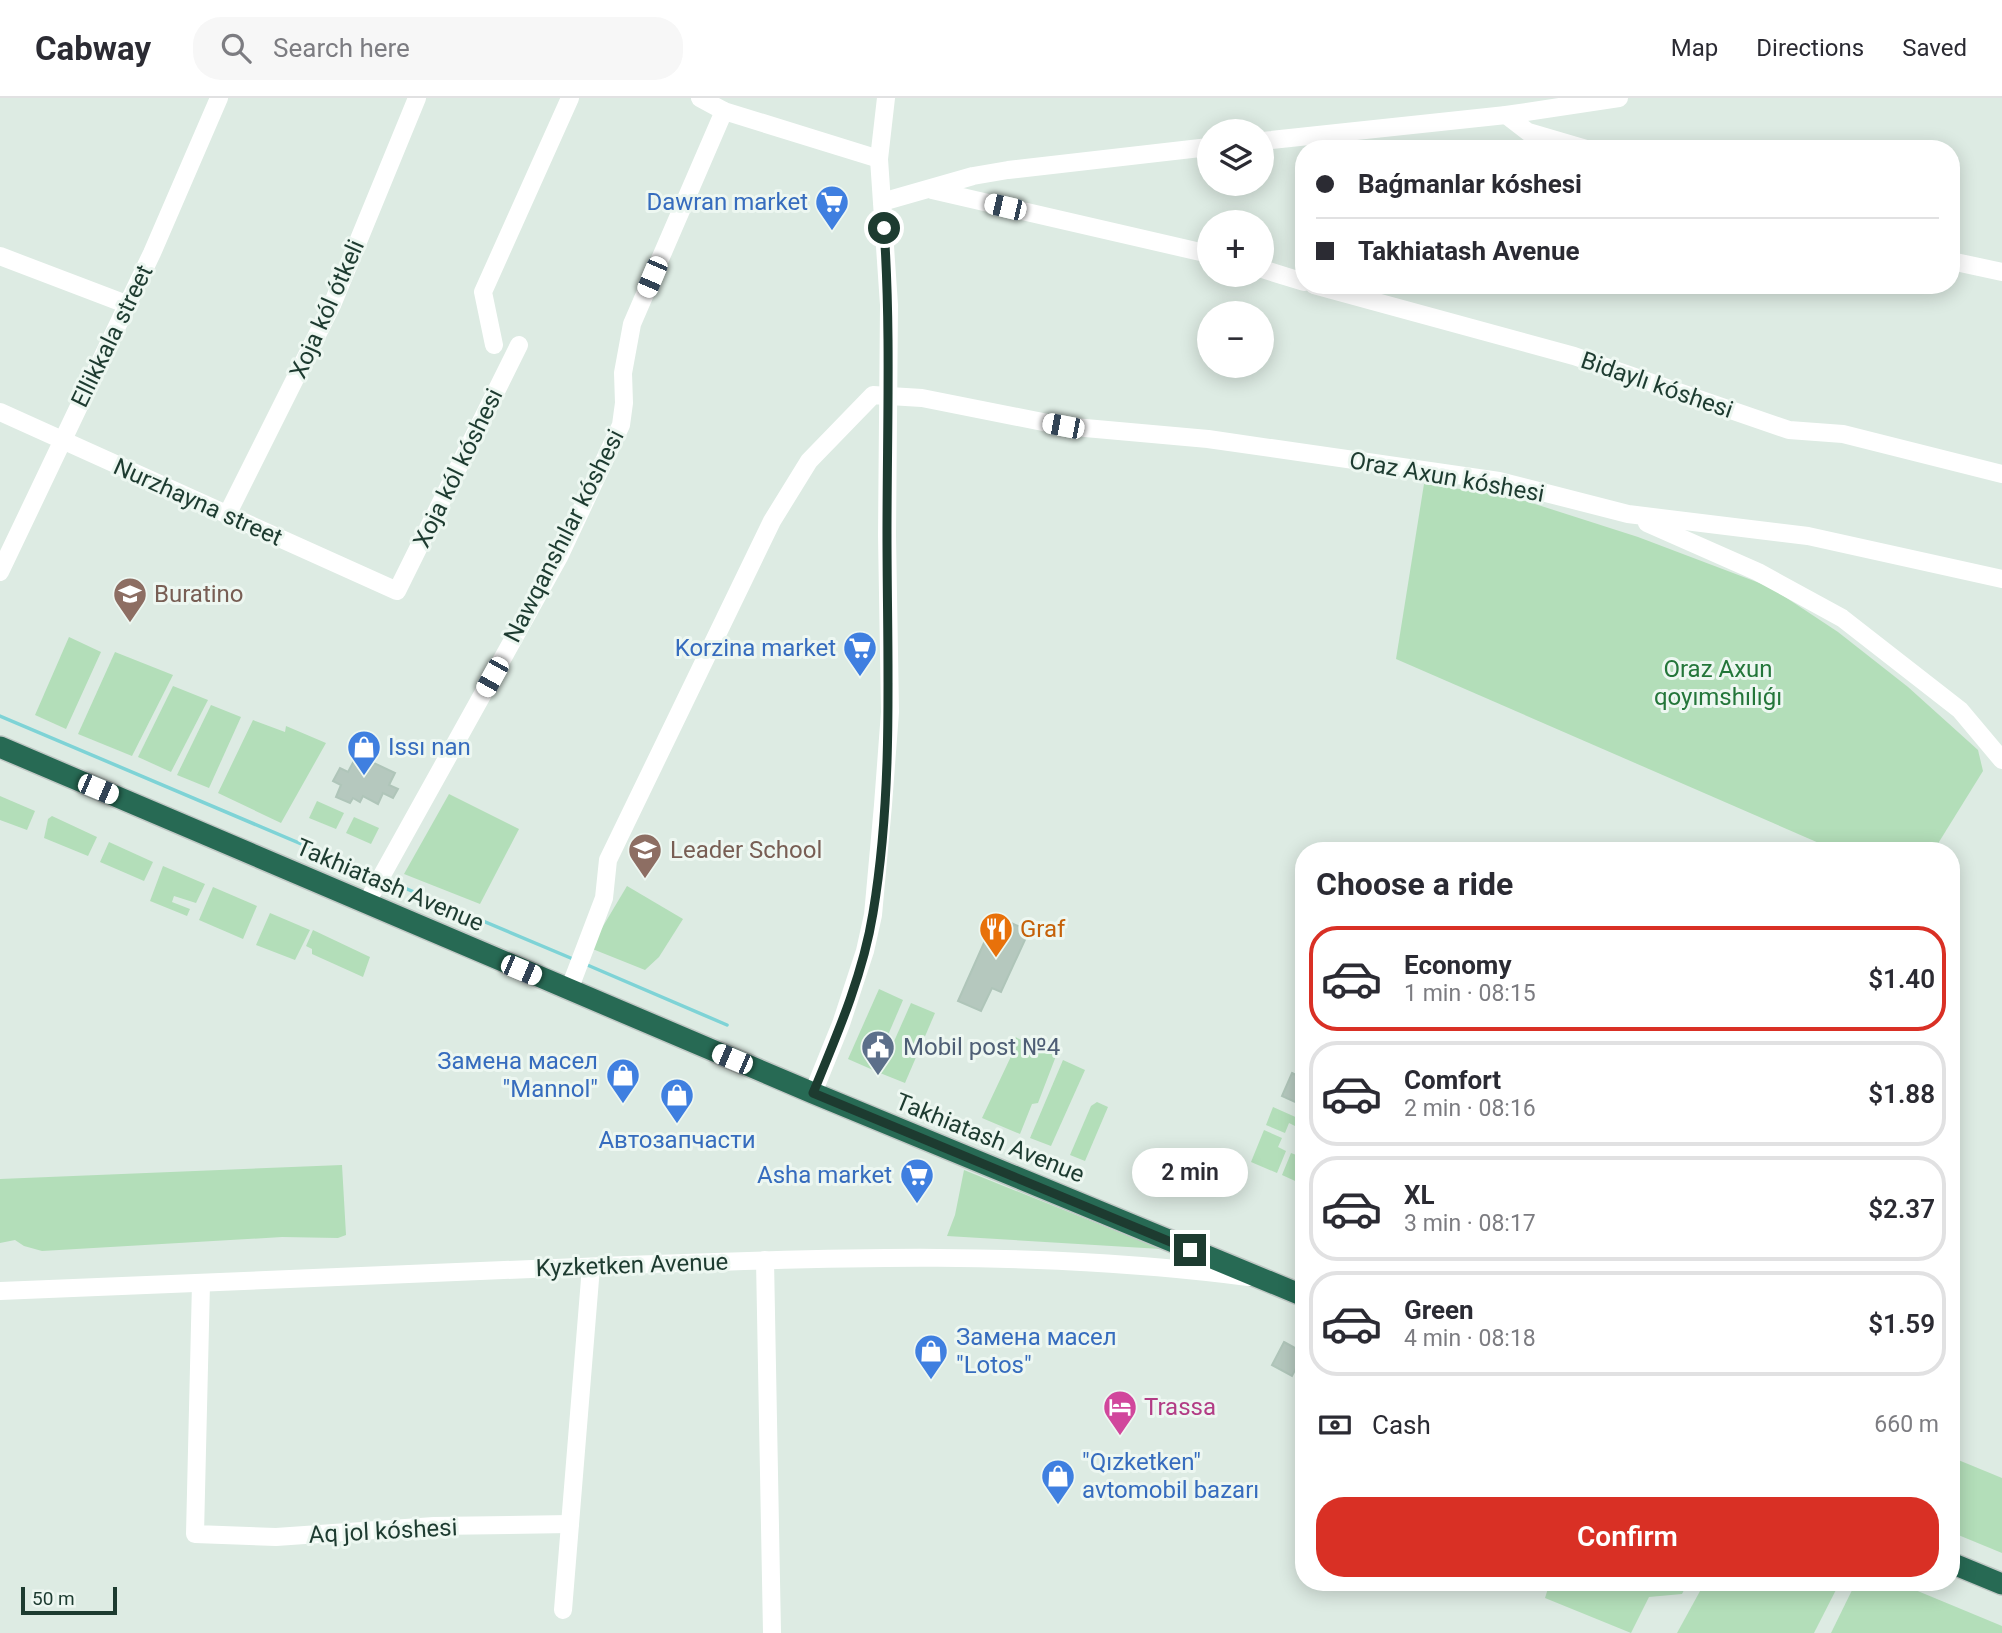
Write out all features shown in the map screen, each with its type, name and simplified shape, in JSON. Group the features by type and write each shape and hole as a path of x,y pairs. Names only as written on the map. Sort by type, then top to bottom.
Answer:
{"highway":[{"name":"Takhiatash Avenue","path":"0,747 813,1093 1295,1292"},
{"path":"1960,1567 2002,1584"}],"street":[{"name":"Ellikkala street","path":"0,572 219,98"},
{"name":"Xoja kól ótkeli","path":"227,515 332,305 417,98"},
{"path":"494,345 483,292 570,98"},
{"path":"700,98 724,111 879,159"},
{"path":"813,1093 841,1024 865,951 877,881 890,712 889,305 879,159 886,98"},
{"path":"1274,140 1506,115 1619,98"},
{"name":"Nawqanshılar kóshesi","path":"366,904 559,557 621,425 624,403 622,373 632,324 724,111"},
{"path":"1506,115 1528,132 1555,140"},
{"path":"882,202 973,176 1008,170 1197,148"},
{"path":"929,189 1197,251"},
{"path":"0,257 126,304"},
{"path":"1960,263 2002,272"},
{"path":"1274,273 1295,279"},
{"name":"Bidaylı kóshesi","path":"1347,294 1574,356 1788,430 1843,434 2002,474"},
{"name":"Xoja kól kóshesi","path":"397,591 519,345"},
{"path":"569,990 604,898 608,860 772,522 809,461 873,395 888,397"},
{"name":"Oraz Axun kóshesi","path":"888,397 922,398 1063,426 1208,439 1499,481 1628,514 1808,536 2002,579"},
{"name":"Nurzhayna street","path":"0,412 397,591"},
{"path":"1628,514 1758,572 1842,618 1960,710 2002,760"},
{"name":"Kyzketken Avenue","path":"0,1291 765,1260 1037,1258 1183,1269 1264,1280"},
{"path":"765,1260 772,1633"},
{"path":"563,1610 591,1267"},
{"name":"Aq jol kóshesi","path":"201,1283 195,1534 276,1537 434,1526 570,1524"}],"green space":[{"name":"Oraz Axun qoyımshılıǵı","path":"1424,484 1510,496 1638,537 1770,587 1838,632 1908,687 1978,750 1983,771 1939,842 1817,842 1396,659"},
{"path":"69,637 101,652 66,729 35,715"},
{"path":"115,652 173,675 132,756 78,734"},
{"path":"173,686 208,700 171,772 138,757"},
{"path":"211,705 241,717 209,788 177,775"},
{"path":"253,720 285,732 286,726 326,743 281,823 218,793"},
{"path":"449,794 519,829 480,904 404,874"},
{"path":"0,796 35,811 27,830 0,820"},
{"path":"317,801 344,813 336,829 309,818"},
{"path":"52,816 97,837 88,856 44,838 48,819"},
{"path":"354,817 379,828 371,844 346,833"},
{"path":"109,842 153,862 144,881 100,862"},
{"path":"163,866 205,884 196,903 174,896 172,902 190,909 187,916 150,901"},
{"path":"627,886 683,919 659,957 645,970 590,948"},
{"path":"213,887 257,906 243,939 199,920"},
{"path":"270,913 310,930 295,960 256,945"},
{"path":"313,930 370,957 363,977 312,954 312,949 306,946"},
{"path":"879,989 903,1000 873,1070 848,1059"},
{"path":"911,1003 935,1013 905,1083 880,1073"},
{"path":"1013,1036 1056,1056 1038,1103 1032,1104 1020,1134 982,1118 1014,1050 1011,1041"},
{"path":"1063,1060 1085,1070 1051,1146 1030,1138"},
{"path":"1097,1102 1108,1107 1085,1161 1070,1155 1091,1106"},
{"path":"1273,1107 1295,1117 1295,1126 1289,1123 1285,1133 1266,1125"},
{"path":"1264,1130 1282,1138 1278,1147 1286,1151 1277,1173 1251,1162"},
{"path":"1291,1153 1295,1154 1295,1181 1282,1175"},
{"path":"342,1165 346,1235 338,1238 282,1237 42,1251 24,1246 15,1240 0,1243 0,1179"},
{"path":"964,1170 1161,1249 947,1236 955,1215"},
{"path":"1960,1461 2002,1478 2002,1553 1960,1536"},
{"path":"1547,1591 1684,1591 1682,1594 1649,1597 1631,1633 1545,1598"},
{"path":"1700,1591 1835,1591 1814,1633 1677,1633"},
{"path":"1852,1591 1918,1591 2002,1626 2002,1633 1831,1633"}],"building":[{"name":"Issı nan","path":"357,755 395,773 389,785 398,789 393,798 383,793 378,804 363,796 360,802 353,798 350,803 336,797 341,785 333,781 340,768 348,772"},
{"name":"Graf","path":"996,916 1029,931 1001,992 992,988 981,1011 958,1001"},
{"path":"1292,1073 1295,1074 1295,1102 1282,1096"},
{"path":"1284,1342 1295,1348 1295,1370 1292,1376 1272,1365"}],"waterway":[{"path":"0,716 372,874"},
{"path":"388,881 573,959"},
{"path":"585,964 727,1025"}],"place":[{"name":"Dawran market","path":"832,232"},
{"name":"Buratino","path":"130,624"},
{"name":"Korzina market","path":"860,678"},
{"name":"Issı nan","path":"364,777"},
{"name":"Leader School","path":"645,880"},
{"name":"Graf","path":"996,959"},
{"name":"Mobil post №4","path":"878,1077"},
{"name":"Замена масел \"Mannol\"","path":"623,1105"},
{"name":"Автозапчасти","path":"677,1125"},
{"name":"Asha market","path":"917,1205"},
{"name":"Замена масел \"Lotos\"","path":"931,1381"},
{"name":"Trassa","path":"1120,1437"},
{"name":"\"Qızketken\" avtomobil bazarı","path":"1058,1506"}],"route":[{"path":"884,228 890,352 887,535 890,712 877,881 865,951 841,1024 813,1093 1190,1250"}]}
